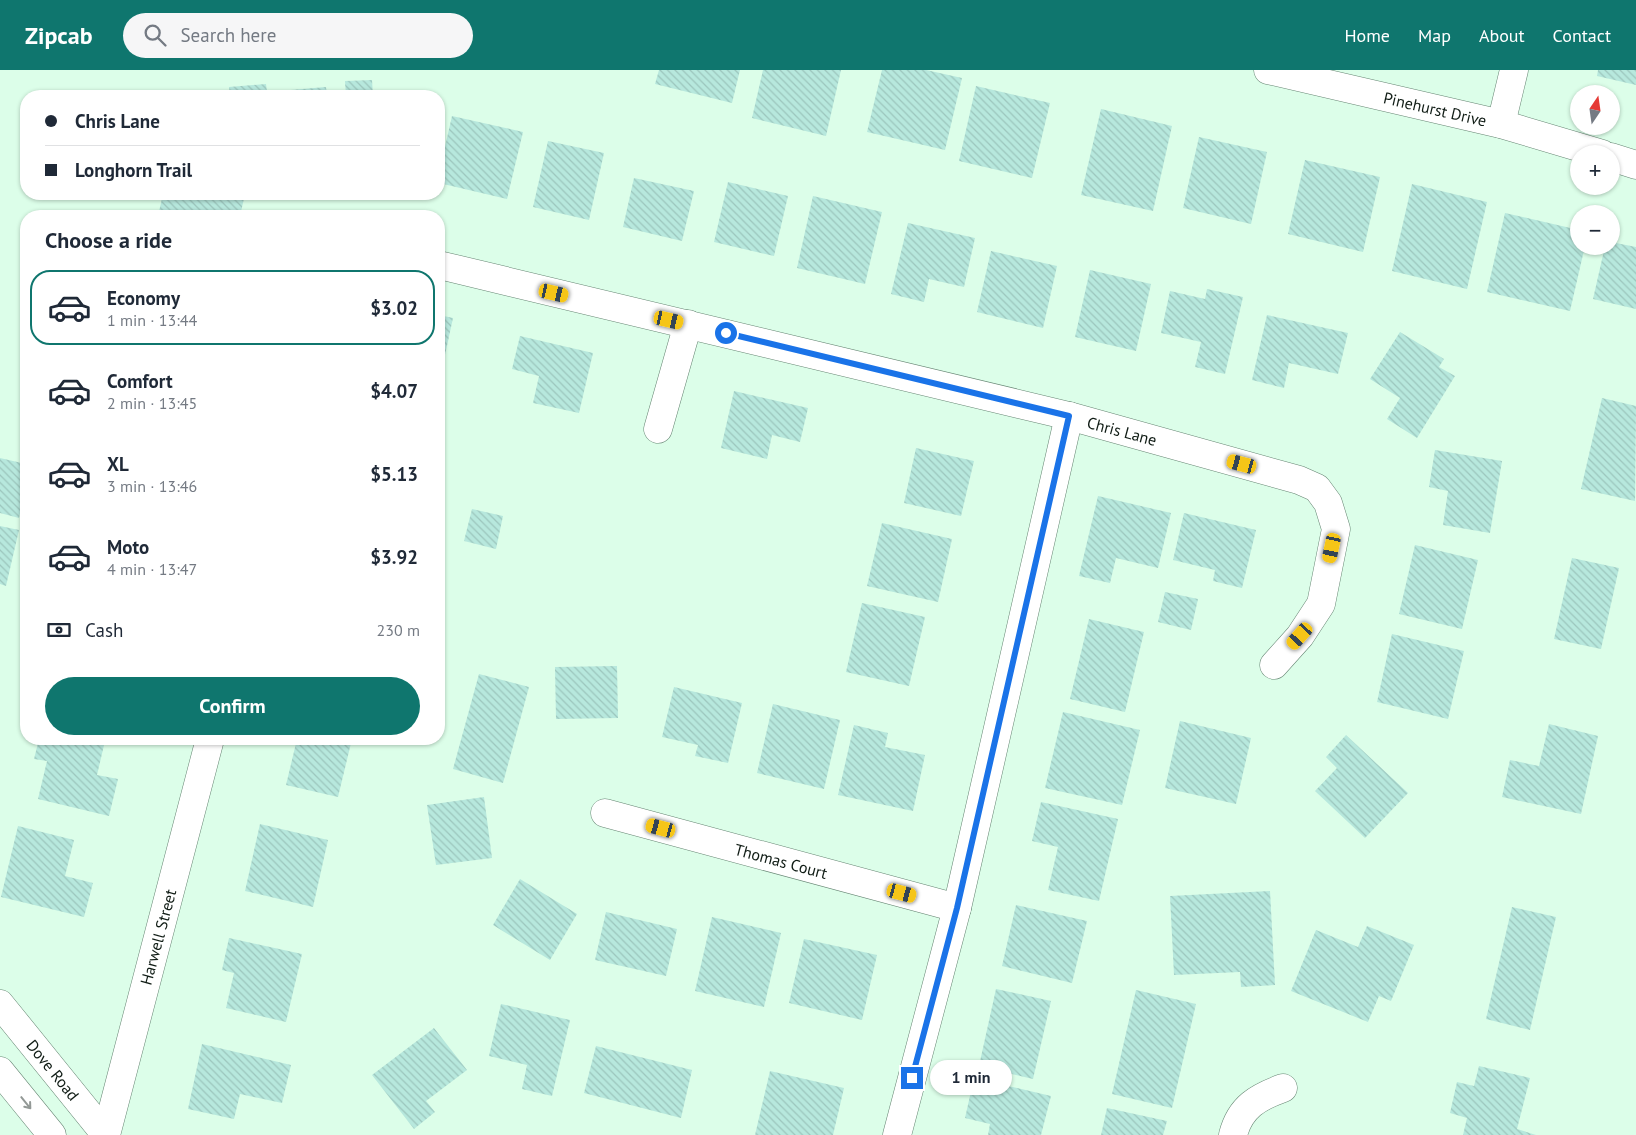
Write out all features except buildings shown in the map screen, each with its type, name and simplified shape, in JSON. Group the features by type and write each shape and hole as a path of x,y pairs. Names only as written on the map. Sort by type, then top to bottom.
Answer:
{"street":[{"name":"Pinehurst Drive","path":"1268,70 1500,124 1571,145"},
{"path":"1500,124 1514,70"},
{"path":"1620,160 1636,165"},
{"name":"Chris Lane","path":"445,267 1069,416 1300,480 1317,488 1328,503 1336,529 1321,604 1300,636 1274,665"},
{"path":"658,429 688,324"},
{"path":"897,1135 957,908 1069,416"},
{"name":"Harwell Street","path":"106,1135 208,745"},
{"name":"Thomas Court","path":"605,813 957,908"},
{"name":"Dove Road","path":"0,1004 106,1135"},
{"path":"0,1071 52,1135"},
{"path":"1233,1135 1237,1120 1258,1097 1283,1088"}],"route":[{"path":"726,333 1069,416 957,908 912,1078"}]}
